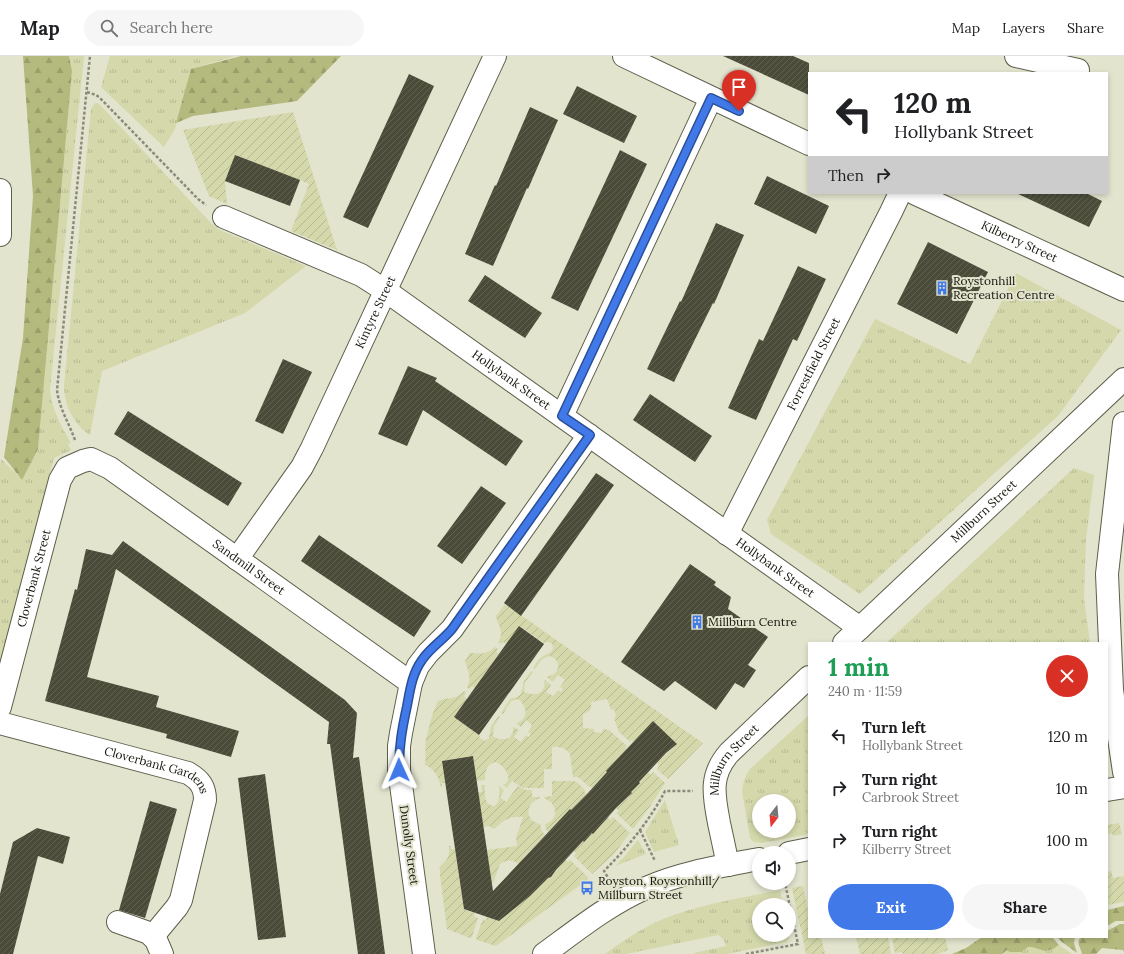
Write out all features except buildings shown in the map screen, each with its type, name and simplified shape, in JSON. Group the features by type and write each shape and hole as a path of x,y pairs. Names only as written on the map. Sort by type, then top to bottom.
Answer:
{"street":[{"name":"Kintyre Street","path":"237,559 302,467 312,448 495,56"},
{"path":"624,56 808,144"},
{"path":"1016,56 1079,66"},
{"path":"562,416 711,98"},
{"path":"0,190 0,235"},
{"name":"Forrestfield Street","path":"727,534 900,194"},
{"name":"Kilberry Street","path":"916,194 1124,290"},
{"name":"Hollybank Street","path":"224,217 361,275 386,291 860,628"},
{"name":"Millburn Street","path":"845,642 1124,379"},
{"path":"1124,423 1107,574 1112,690 1124,772"},
{"name":"Dunolly Street","path":"424,954 399,770 399,746 414,674 423,658 452,629 590,435"},
{"name":"Sandmill Street","path":"83,461 91,459 110,468 412,683"},
{"name":"Cloverbank Street","path":"0,707 60,480 67,468 83,461"},
{"name":"Millburn Street","path":"728,865 714,798 716,775 725,758 808,678"},
{"name":"Cloverbank Gardens","path":"0,723 188,773 200,781 205,794 205,800 183,892 158,945"},
{"path":"1108,790 1124,787"},
{"path":"796,852 808,849"},
{"path":"544,954 621,900 647,887 705,870 752,860"},
{"path":"118,922 143,930 158,945"}],"path":[{"path":"83,461 70,426 60,406 57,390 90,56"},
{"path":"87,92 100,98 198,199 224,217"},
{"path":"621,900 604,871 623,852 640,830 665,791 714,791"},
{"path":"640,830 665,881"},
{"path":"746,954 798,944 786,890"}],"green space":[{"path":"23,56 69,56 72,71 38,449 22,480 4,457 23,338 33,196"},
{"path":"69,56 84,56 50,389 54,410 71,443 68,444 71,450 54,458 0,665 0,464 1,459 22,479 38,449 72,71"},
{"path":"110,56 235,56 191,69 175,129 164,147 101,87"},
{"path":"241,56 341,56 297,101 193,116 176,123 191,69"},
{"path":"95,103 98,103 101,106 218,229 306,266 245,313 102,371 90,435 79,426 71,414 64,393 64,386 91,109"},
{"path":"293,112 337,250 291,231 309,184 300,180 225,181 227,204 209,196 183,130"},
{"path":"1016,273 1121,330 1058,416 860,594 771,534 767,520 875,319 970,364"},
{"path":"1074,468 1094,475 1086,539 1084,598 1090,642 887,642"},
{"path":"505,604 703,743 668,779 657,769 659,766 657,763 673,748 676,743 653,721 634,742 632,740 630,742 619,732 614,718 616,716 614,709 611,710 607,699 591,702 590,710 583,714 583,728 594,729 594,732 602,733 603,729 609,730 627,746 625,748 627,749 592,788 578,777 573,777 570,754 560,747 552,747 552,769 544,769 544,788 523,788 512,781 507,788 503,785 508,779 507,773 502,766 496,762 488,766 485,774 485,780 476,781 473,756 442,761 445,783 442,783 441,787 436,774 425,765 426,737 437,702 443,699 456,697 464,691 466,693 464,696 467,699 455,717 485,741 489,738 491,726 499,716 500,717 494,726 493,736 500,739 509,738 513,733 513,727 519,730 514,737 521,742 526,735 529,737 531,734 528,732 532,725 526,720 521,727 516,723 522,720 525,715 525,709 522,703 518,699 511,701 503,714 501,713 510,699 521,694 524,681 531,671 533,672 525,682 524,692 533,694 541,692 543,690 545,680 551,685 546,692 553,696 558,690 561,692 563,689 560,687 565,680 558,675 553,682 547,677 554,674 558,667 558,664 554,658 549,656 542,659 535,669 533,668 539,659 552,651 553,646 551,643 544,643 520,626 506,644 503,642 501,644 498,643 501,632 496,616"},
{"path":"495,647 498,649 496,652 499,654 475,688 472,686 469,689 467,687 469,674 465,661 470,653 484,653"},
{"path":"808,716 808,834 796,836 796,794 752,794 752,838 788,838 762,843 754,842 750,838 742,791 744,780 750,769"},
{"path":"648,772 651,775 653,772 665,783 633,829 616,813 619,811 616,808 629,797 631,792"},
{"path":"552,781 574,781 585,790 584,791 587,794 548,832 545,824 552,821 554,818 555,809 551,802 544,797 552,796"},
{"path":"481,785 485,785 486,800 492,806 497,804 499,786 504,790 500,797 506,802 518,786 525,790 532,790 532,797 540,798 535,800 529,807 529,815 531,819 540,824 545,835 523,858 528,863 522,867 509,860 500,864 493,883 491,882 487,850 517,846 516,838 523,817 507,819 494,829 489,826 483,827 478,792 482,792"},
{"path":"665,800 679,845 654,852 645,832"},
{"path":"608,817 610,820 613,817 630,833 614,854 592,874 574,856 576,853 574,851 597,830"},
{"path":"1119,823 1122,834 1113,836 1112,833 1108,834 1108,825"},
{"path":"638,840 646,854 615,866 624,857"},
{"path":"449,846 451,846 451,849 455,849 464,909 475,913 474,916 478,918 472,937 470,938 447,929 439,868 448,857"},
{"path":"565,860 568,862 570,860 588,878 496,946 477,940 476,938 483,919 486,921 487,917 499,921 555,873"},
{"path":"1111,871 1113,878 1124,876 1124,902 1108,905 1108,872"},
{"path":"803,886 808,910 808,938 821,938 825,954 806,954 796,907 796,898 794,898 792,890 796,890 796,887"},
{"path":"780,890 782,898 752,898 752,942 786,942 727,954 694,954 726,946 724,940 718,935 626,954 605,954 648,926 663,919 691,909"},
{"path":"1124,906 1124,921 1116,921 1108,925 1108,910"},
{"path":"1120,924 1124,924 1124,952 1123,950 1102,948 1096,954 1082,954 1079,944 1080,938 1108,938 1108,930"},
{"path":"856,938 888,938 891,954 860,954"},
{"path":"892,938 945,938 948,950 938,954 895,953"},
{"path":"981,938 1053,938 1059,945 1053,949 1045,951 1028,947 1021,952 1010,952 1007,950 1002,954 952,954 966,948"},
{"path":"1058,938 1075,938 1074,943 1077,953"},
{"path":"1059,945 1072,954 1002,954 1007,950 1028,947 1035,947 1038,949 1057,947"}],"place":[{"name":"Roystonhill Recreation Centre","path":"942,288"},
{"name":"Millburn Centre","path":"697,622"},
{"name":"Royston, Roystonhill/ Millburn Street","path":"587,888"}],"route":[{"path":"399,770 399,746 401,733 414,674 418,666 423,658 452,629 590,435 562,416 711,98 739,111"}]}
